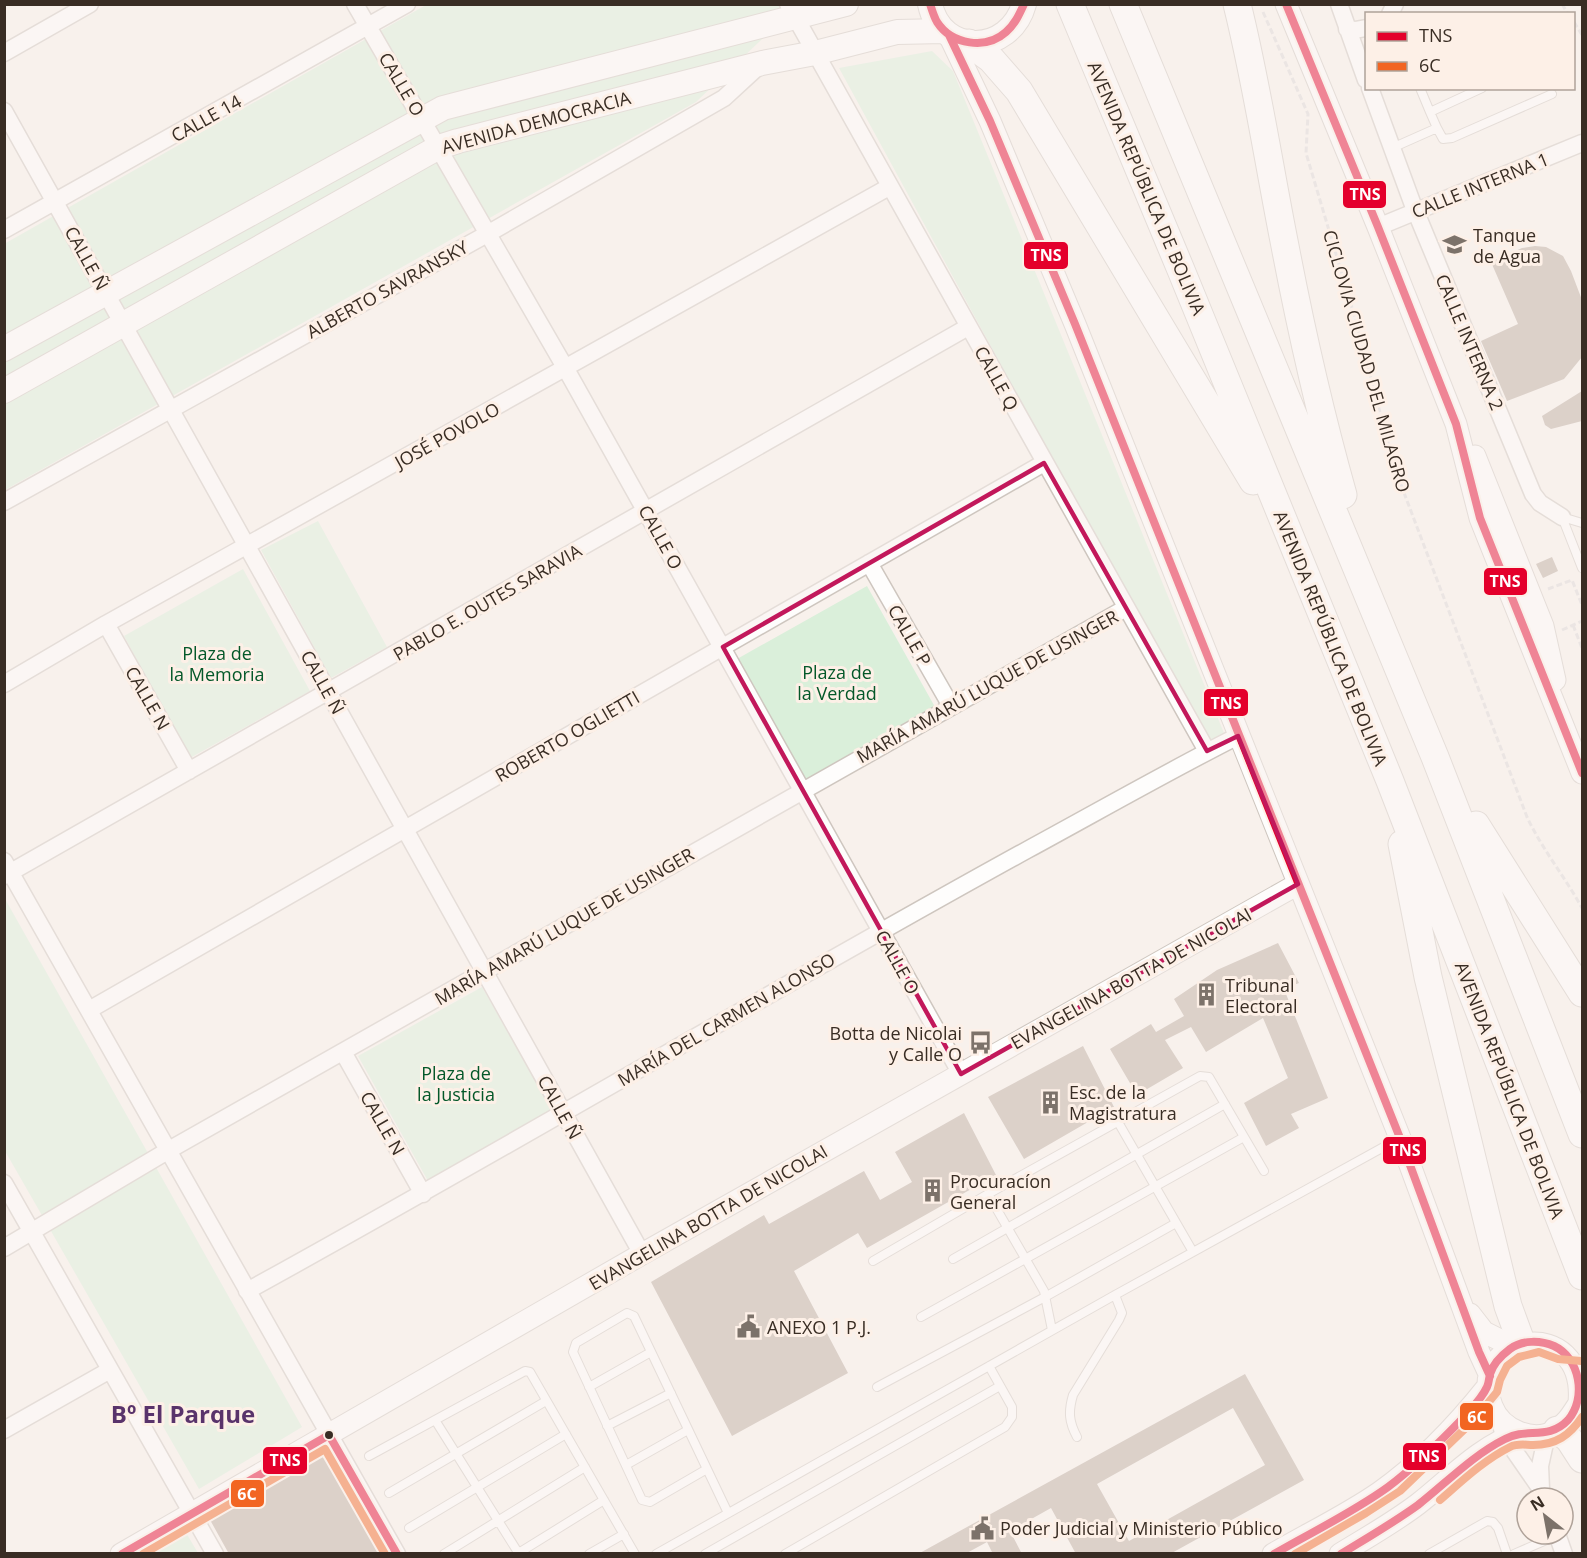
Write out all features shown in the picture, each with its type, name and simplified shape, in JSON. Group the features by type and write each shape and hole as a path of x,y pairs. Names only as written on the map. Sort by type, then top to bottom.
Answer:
{"main road":[{"name":"AVENIDA DEMOCRACIA","path":"4,349 443,108 791,10 846,4"},
{"path":"930,4 935,20 1019,91 1249,473 1309,584"},
{"name":"AVENIDA DEMOCRACIA","path":"4,391 439,147 762,63 815,53 897,32 983,44 1007,33 1016,24 1024,4"},
{"name":"AVENIDA REPÚBLICA DE BOLIVIA","path":"1070,4 1186,280 1390,781 1582,1276"},
{"path":"1123,4 1435,757 1582,1134"},
{"path":"1237,4 1251,63 1285,248 1319,408 1379,621"},
{"path":"1435,757 1493,854 1582,993"},
{"path":"1390,781 1428,977 1518,1345"},
{"path":"1552,1432 1569,1439 1582,1459"}],"street":[{"path":"4,53 90,4"},
{"name":"CALLE O","path":"355,4 489,232 961,1074"},
{"name":"CALLE 14","path":"4,231 407,4"},
{"path":"1339,4 1365,77"},
{"path":"1286,6 1443,391 1493,496 1544,626 1558,691 1580,767"},
{"name":"CALLE Q","path":"791,10 1207,751"},
{"path":"1347,29 1365,28"},
{"path":"963,42 985,80 990,121"},
{"path":"963,42 990,121 1079,335 1400,1138 1489,1381 1489,1399 1497,1417 1513,1435 1538,1486"},
{"name":"ALBERTO SAVRANSKY","path":"4,502 489,232 724,98 762,63"},
{"name":"CALLE INTERNA 2","path":"1371,90 1416,211 1533,494 1540,503 1562,517"},
{"name":"CALLE Ñ","path":"4,111 642,1254"},
{"name":"CALLE INTERNA 1","path":"1378,227 1582,143"},
{"name":"JOSÉ POVOLO","path":"4,684 106,624 889,187"},
{"name":"PABLO E. OUTES SARAVIA","path":"7,870 329,692 968,327"},
{"name":"ROBERTO OGLIETTI","path":"89,1010 1044,463"},
{"name":"CALLE P","path":"869,563 951,706"},
{"name":"MARÍA AMARÚ LUQUE DE USINGER","path":"4,1248 169,1150 1126,608"},
{"name":"CALLE N","path":"106,624 189,771"},
{"name":"MARÍA DEL CARMEN ALONSO","path":"247,1291 423,1194 881,931 1238,736"},
{"path":"7,870 169,1150 397,1554"},
{"name":"EVANGELINA BOTTA DE NICOLAI","path":"121,1554 642,1254 1298,884"},
{"name":"CALLE N","path":"343,1053 423,1194"},
{"path":"4,1183 215,1554"},
{"path":"1460,1299 1475,1323 1484,1332 1518,1345 1541,1342 1560,1349 1582,1351"},
{"path":"1273,1554 1393,1483 1450,1431 1489,1381 1499,1359 1518,1345"},
{"path":"1340,1554 1390,1524 1469,1462 1513,1435 1552,1432 1571,1418 1581,1401 1579,1373 1560,1349"},
{"path":"4,1430 110,1370"},
{"path":"1541,1486 1540,1466 1552,1432"}],"lane":[{"path":"1421,90 1443,139 1452,138 1552,94"},
{"path":"1430,112 1478,90"},
{"path":"1392,148 1437,128"},
{"path":"1562,517 1582,523"},
{"path":"1562,517 1582,568"},
{"path":"873,1261 1200,1076 1209,1077 1263,1171"},
{"path":"953,1259 1225,1104"},
{"path":"1118,1122 1193,1252"},
{"path":"921,1317 1244,1137"},
{"path":"656,1554 1114,1295 1400,1138"},
{"path":"988,1194 1045,1297 1052,1330"},
{"path":"877,1387 1045,1297 1176,1222"},
{"path":"1077,1437 1071,1425 1070,1408 1073,1395 1122,1313 1114,1295"},
{"path":"707,1468 650,1502 642,1500 573,1352 576,1342 627,1313 634,1316 707,1468 728,1513"},
{"path":"589,1387 651,1352"},
{"path":"785,1554 1005,1427 1012,1416 1012,1407 989,1366"},
{"path":"369,1456 525,1371 530,1372 635,1554"},
{"path":"705,1554 1000,1386"},
{"path":"607,1426 671,1393"},
{"path":"389,1493 546,1401"},
{"path":"435,1420 518,1553 604,1500"},
{"path":"626,1465 688,1430"},
{"path":"409,1528 566,1434"},
{"path":"444,1554 585,1467"},
{"path":"1429,1554 1487,1521 1493,1522 1498,1528 1507,1554"},
{"path":"589,1554 624,1534"},
{"path":"1514,1554 1533,1546"}],"path":[{"name":"CICLOVIA CIUDAD DEL MILAGRO","path":"1260,4 1308,114 1306,153 1355,318 1395,469 1527,817 1582,908"},
{"path":"1544,591 1572,580 1582,605"},
{"path":"1559,631 1582,621"},
{"path":"1573,625 1582,648"}],"highlighted area":[{"path":"1044,463 1207,751 1238,736 1298,884 961,1074 723,647"}],"green space":[{"path":"426,5 798,5 696,102 5,490 4,244"},
{"path":"932,51 953,71 1226,738 1209,746 839,68"},
{"path":"318,521 387,647 331,678 261,550"},
{"name":"Plaza de la Memoria","path":"243,569 310,691 190,758 124,636"},
{"name":"Plaza de la Verdad","path":"867,586 935,707 806,780 737,659"},
{"path":"4,897 302,1427 199,1489 5,1151"},
{"name":"Plaza de la Justicia","path":"482,987 553,1111 428,1181 358,1056"},
{"path":"185,1531 198,1553 146,1553"}],"building":[{"path":"1546,247 1563,256 1571,271 1582,300 1582,357 1564,379 1507,401 1481,341 1518,324 1491,262 1522,248"},
{"path":"1582,391 1582,421 1551,429 1545,425 1542,416"},
{"path":"1552,557 1558,571 1543,578 1536,564"},
{"path":"1278,943 1299,983 1284,989 1328,1098 1291,1114 1299,1128 1266,1146 1244,1103 1288,1078 1263,1018 1206,1052 1191,1027 1165,1040 1183,1068 1137,1095 1110,1049 1151,1024 1156,1032 1184,1016 1174,999 1217,970"},
{"name":"Esc. de la Magistratura","path":"1083,1046 1114,1107 1024,1159 988,1097"},
{"name":"ANEXO 1 P.J.","path":"964,1113 996,1175 867,1248 858,1233 794,1271 848,1373 732,1436 651,1282 764,1215 769,1224 864,1171 880,1200 912,1182 895,1152"},
{"path":"1245,1374 1304,1480 1170,1554 1076,1554 1051,1508 1010,1531 1022,1554 993,1554 987,1542 965,1554 918,1554","holes":["1233,1408 1265,1465 1129,1541 1097,1484"]},
{"path":"325,1452 382,1554 229,1554 209,1518"}],"transit line":[{"name":"TNS","path":"930,4 943,30 960,40 979,43 998,38 1006,32 1014,23 1024,4"},
{"name":"TNS","path":"1286,4 1456,424 1480,518 1582,773"},
{"name":"TNS","path":"949,35 990,121 1075,324 1400,1138 1490,1376"},
{"name":"TNS","path":"1274,1554 1360,1505 1408,1471 1447,1435 1483,1395 1493,1367 1510,1349 1531,1342 1554,1346 1563,1352 1575,1369 1579,1390 1574,1411 1568,1420 1553,1430 1513,1436 1493,1446 1471,1461 1418,1505 1341,1554"},
{"name":"6C","path":"1295,1554 1400,1491 1474,1420 1497,1392 1507,1366 1519,1357 1539,1352 1558,1359 1581,1361"},
{"name":"6C","path":"1440,1500 1500,1452 1516,1445 1541,1445 1555,1441 1573,1429 1582,1417"},
{"name":"TNS","path":"122,1554 329,1435 397,1554"},
{"name":"6C","path":"143,1554 325,1449 385,1554"}],"place":[{"name":"Tanque de Agua","path":"1455,245"},
{"name":"Tribunal Electoral","path":"1207,995"},
{"name":"Botta de Nicolai y Calle O","path":"980,1043"},
{"name":"Esc. de la Magistratura","path":"1051,1102"},
{"name":"Procuracíon General","path":"932,1191"},
{"name":"ANEXO 1 P.J.","path":"749,1327"},
{"name":"Poder Judicial y Ministerio Público","path":"982,1528"}],"district":[{"name":"Bº El Parque","path":"183,1413"}]}
